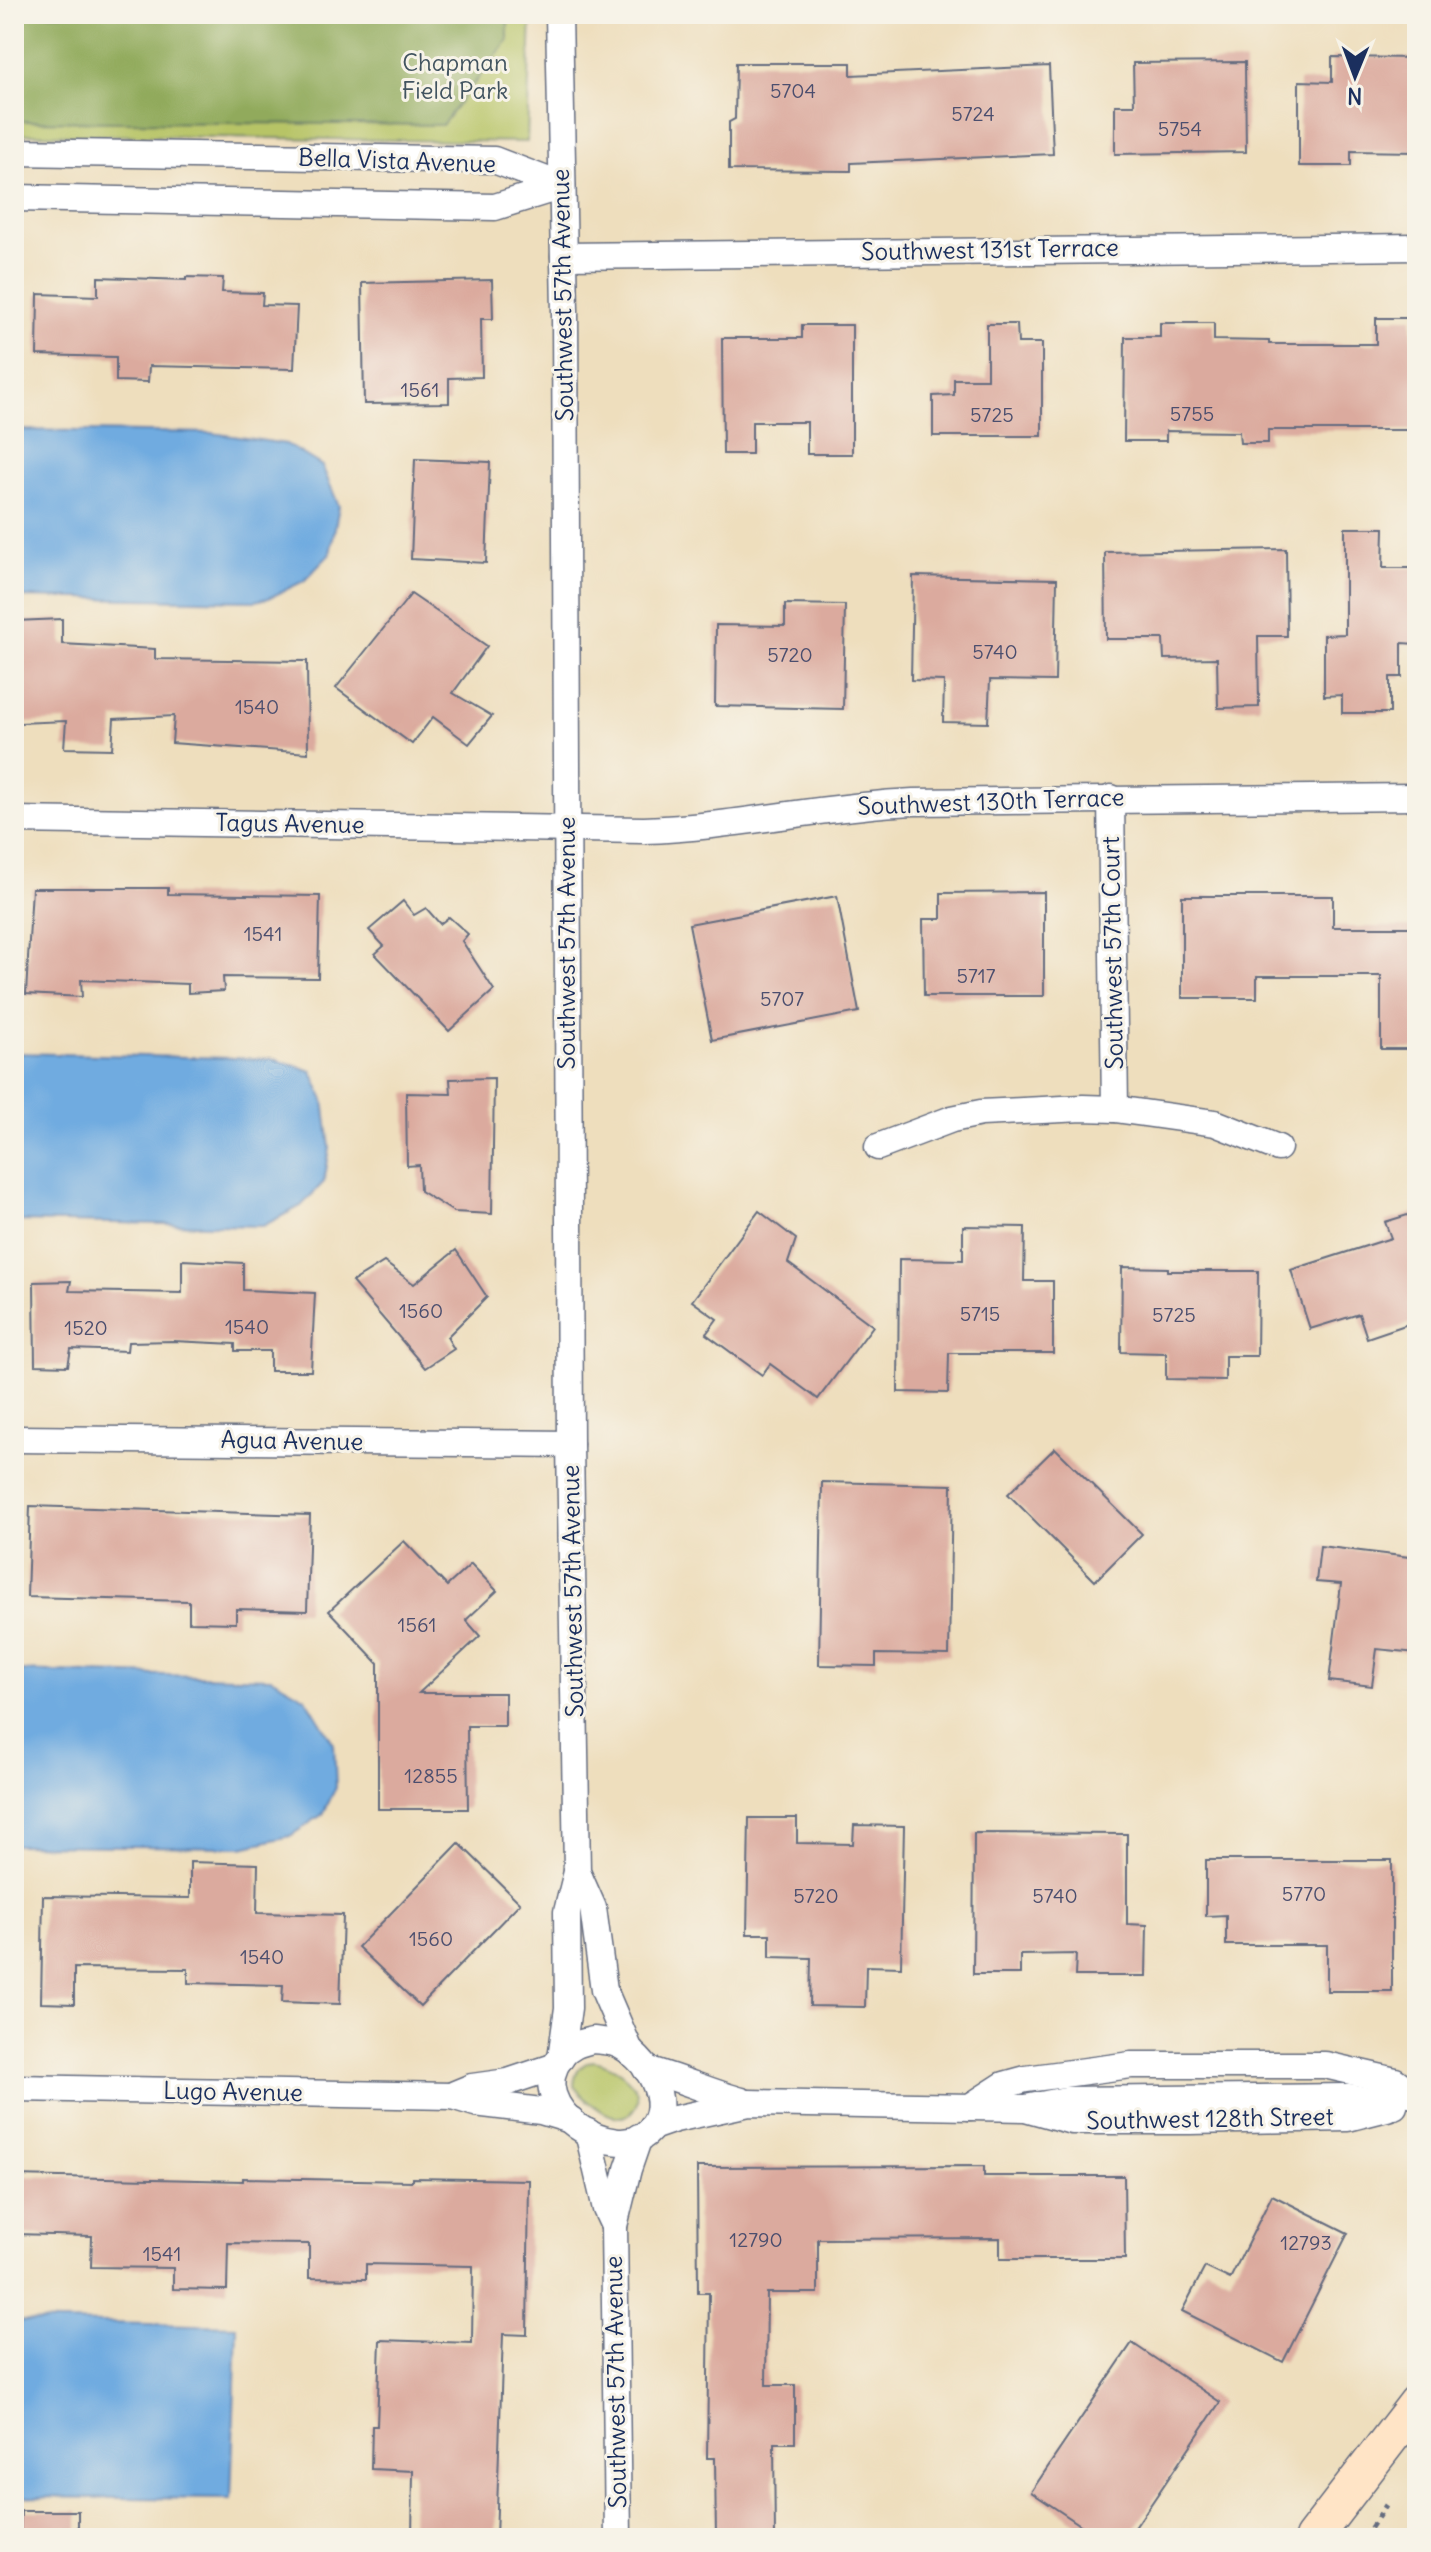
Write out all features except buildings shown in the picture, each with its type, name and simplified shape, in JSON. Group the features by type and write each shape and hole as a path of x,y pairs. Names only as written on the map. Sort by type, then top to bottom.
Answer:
{"main road":[{"path":"1313,2538 1417,2403"}],"street":[{"name":"Southwest 57th Avenue","path":"557,2062 568,2008 567,1912 577,1872 570,1444 564,256 559,14"},
{"name":"Bella Vista Avenue","path":"14,152 494,160 562,186"},
{"name":"Bella Vista Avenue","path":"14,198 495,207 562,186"},
{"name":"Southwest 131st Terrace","path":"564,256 1417,247"},
{"name":"Southwest 130th Terrace","path":"567,828 644,830 724,825 808,810 871,804 1111,798 1417,797"},
{"name":"Southwest 57th Court","path":"1111,798 1115,1109"},
{"name":"Tagus Avenue","path":"14,820 567,828"},
{"path":"878,1147 952,1119 981,1113 1021,1109 1115,1109 1215,1123 1278,1148"},
{"name":"Agua Avenue","path":"14,1439 570,1444"},
{"name":"Southwest 57th Avenue","path":"577,1872 593,1908 604,1990 639,2061"},
{"path":"452,2096 475,2103 541,2111 607,2141 618,2142 646,2132 660,2101 657,2089 639,2061 617,2044 593,2040 578,2043 557,2062 551,2090 555,2102 579,2126"},
{"name":"Southwest 128th Street","path":"639,2061 709,2092 749,2103"},
{"path":"452,2096 472,2087 508,2082 557,2062"},
{"name":"Southwest 128th Street","path":"646,2132 675,2119 749,2103 970,2107 1026,2108 1072,2121 1161,2121 1348,2118 1409,2103 1395,2081 1325,2065 1131,2065 1026,2079 1004,2085 970,2107"},
{"name":"Lugo Avenue","path":"14,2088 452,2096"},
{"name":"Southwest 57th Avenue","path":"579,2126 614,2226"},
{"name":"Southwest 57th Avenue","path":"618,2538 614,2226 628,2169 646,2132"}],"green space":[{"name":"Chapman Field Park","path":"14,14 531,14 527,142 14,134"},
{"name":"Chapman Field Park","path":"14,14 508,14 508,40 442,125 14,121"},
{"path":"593,2061 610,2066 633,2086 637,2102 625,2116 617,2117 600,2110 574,2086 579,2069"}],"water":[{"path":"14,430 212,433 286,444 322,466 339,506 330,554 304,581 269,598 255,601 14,597"},
{"path":"14,1053 274,1059 312,1071 324,1100 330,1148 324,1182 301,1206 263,1226 14,1221"},
{"path":"14,1671 271,1678 306,1698 334,1744 336,1787 323,1814 290,1836 242,1847 14,1845"},
{"path":"14,2321 237,2326 231,2499 14,2497"}]}
